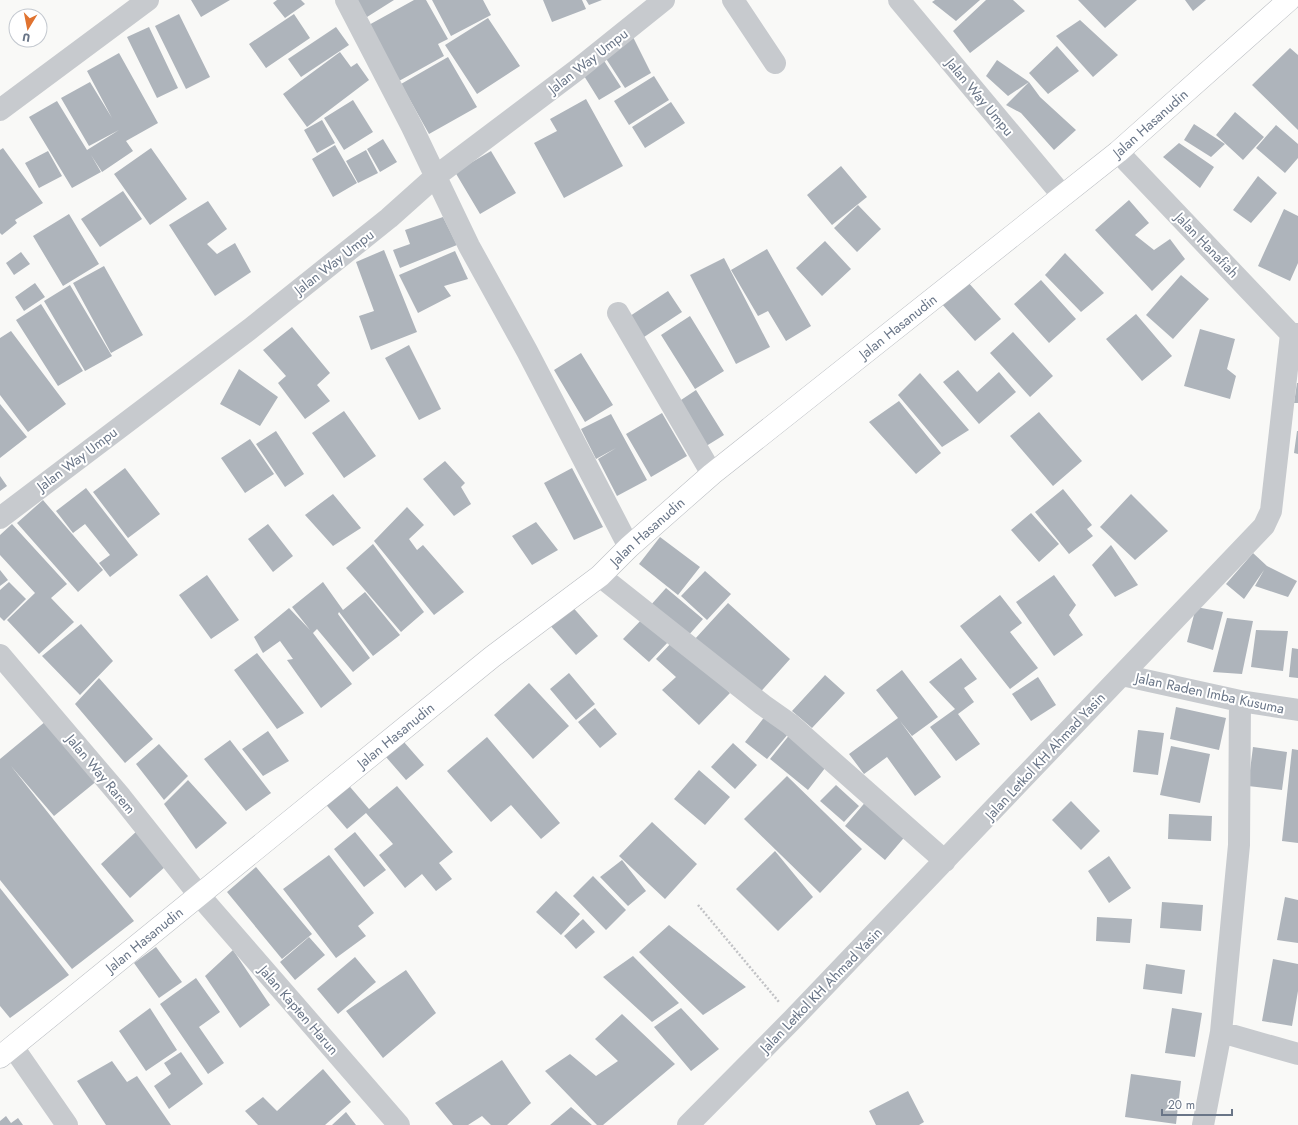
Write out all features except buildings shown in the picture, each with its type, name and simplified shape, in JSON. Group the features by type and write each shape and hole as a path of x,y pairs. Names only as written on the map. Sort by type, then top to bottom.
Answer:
{"main road":[{"name":"Jalan Hasanudin","path":"6,1052 492,657 600,576 629,547 712,474 1118,152 1289,0"}],"street":[{"path":"0,110 148,0"},
{"path":"346,0 436,176 469,246 527,351 629,547"},
{"name":"Jalan Way Umpu","path":"0,518 250,329 389,218 436,176 578,69 664,0"},
{"path":"734,0 775,63"},
{"name":"Jalan Way Umpu","path":"899,0 1062,195"},
{"name":"Jalan Hanafiah","path":"1118,152 1294,334"},
{"path":"618,313 712,474"},
{"name":"Jalan Letkol KH Ahmad Yasin","path":"688,1125 793,1019 1264,526 1271,511 1294,334"},
{"path":"600,576 763,705 790,724 944,860"},
{"name":"Jalan Way Rarem","path":"0,655 120,797 199,895"},
{"name":"Jalan Raden Imba Kusuma","path":"1122,674 1240,701 1298,710"},
{"path":"1203,1125 1221,1032 1239,845 1240,701"},
{"name":"Jalan Kapten Harun","path":"199,895 399,1125"},
{"path":"1221,1032 1298,1054"},
{"path":"6,1052 67,1125"}],"path":[{"path":"698,905 793,1019"}]}
